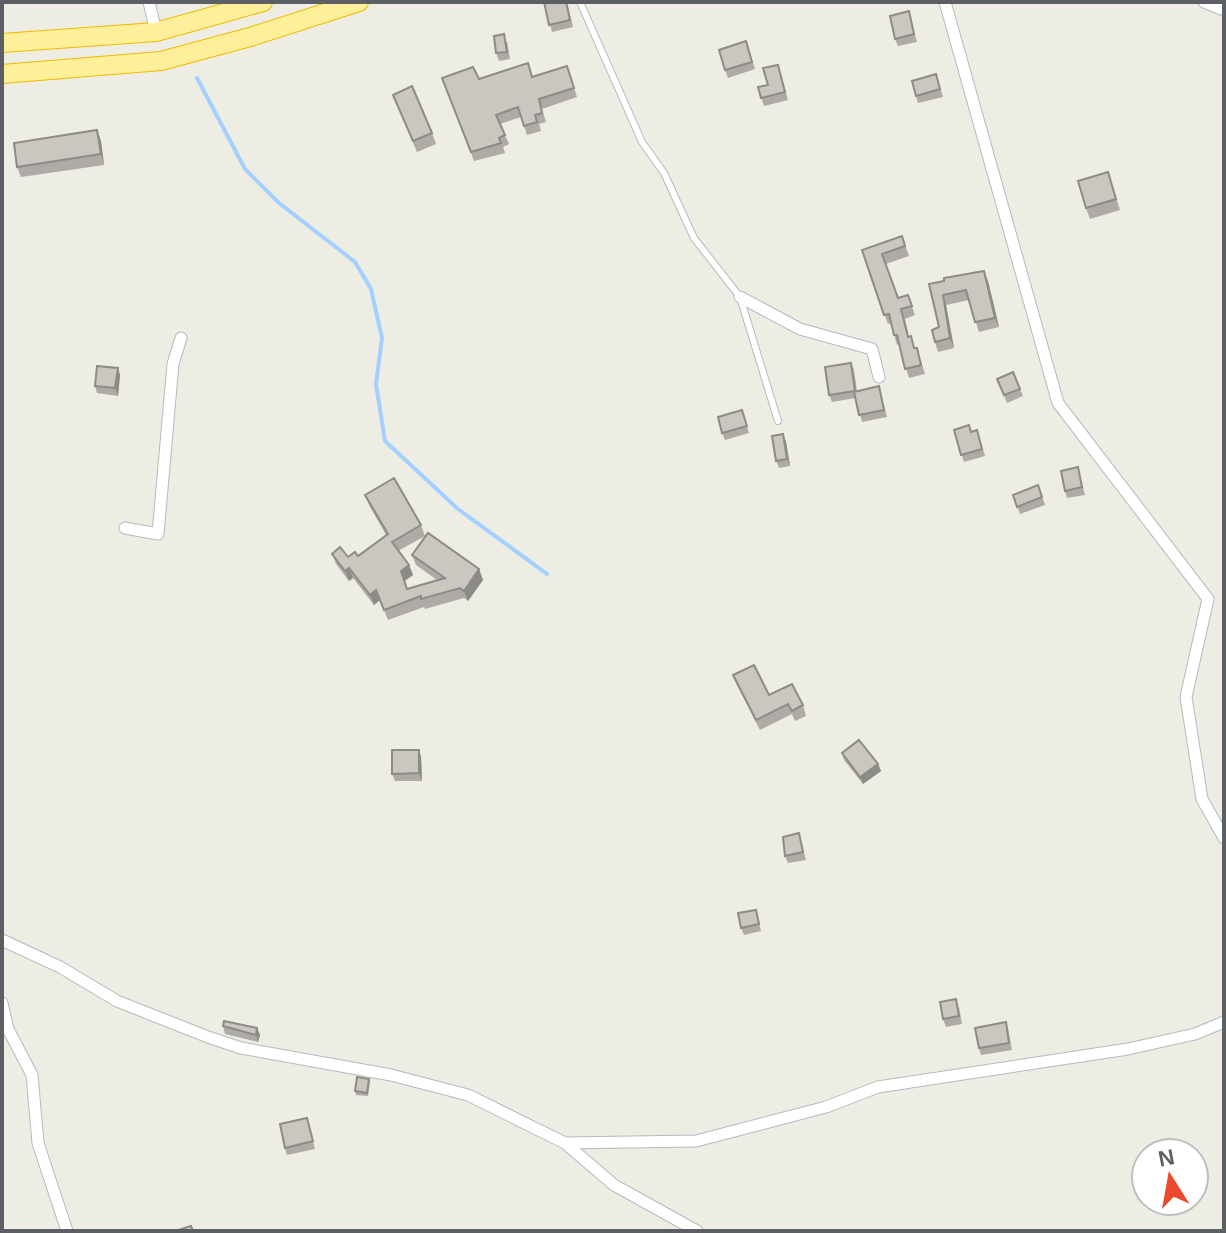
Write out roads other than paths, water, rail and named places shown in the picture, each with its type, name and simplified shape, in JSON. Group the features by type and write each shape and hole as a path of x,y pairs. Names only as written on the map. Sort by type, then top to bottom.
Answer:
{"highway":[{"path":"2,43 156,32 263,2"},
{"path":"2,74 161,61 250,37 359,2"}],"street":[{"path":"149,2 156,32"},
{"path":"945,2 1058,403 1208,599 1186,697 1202,799 1224,838"},
{"path":"1204,2 1222,5"},
{"path":"740,297 800,329 872,349 879,377"},
{"path":"125,528 158,534 173,364 181,338"},
{"path":"2,940 60,967 117,1001 241,1048 391,1075 468,1095 565,1143 614,1185 697,1231"},
{"path":"2,1003 8,1029 32,1075 38,1143 67,1231"},
{"path":"565,1143 696,1141 826,1107 878,1087 1128,1049 1195,1034 1224,1022"}],"lane":[{"path":"580,2 642,142 664,173 694,238 740,297 778,421"}],"waterway":[{"path":"197,78 245,169 279,203 355,262 371,289 382,338 376,384 385,441 458,509 547,574"}]}
